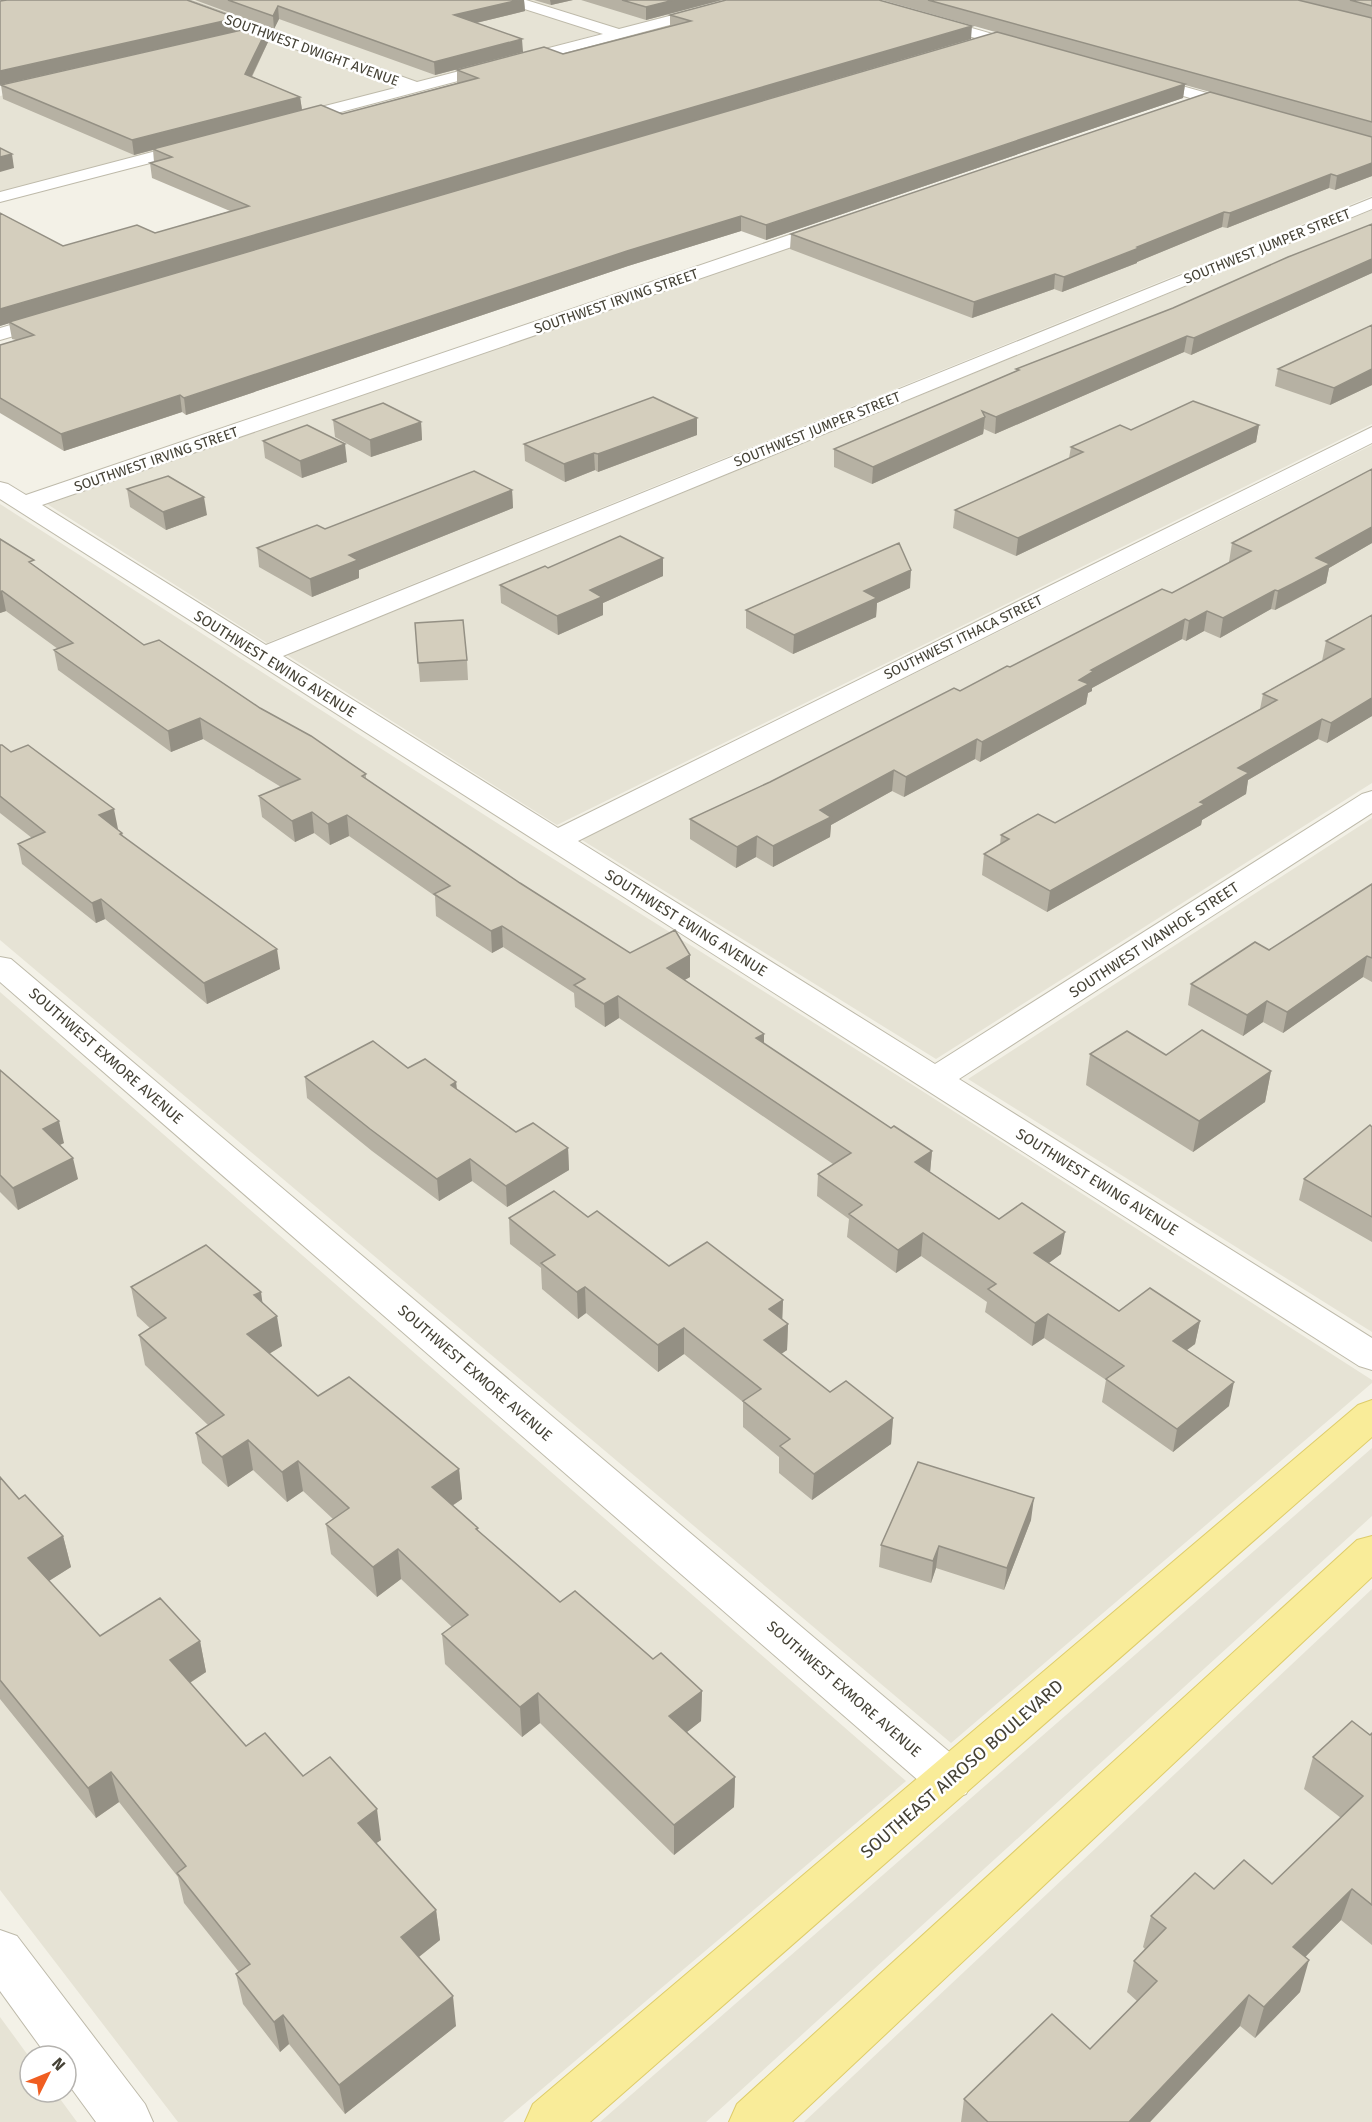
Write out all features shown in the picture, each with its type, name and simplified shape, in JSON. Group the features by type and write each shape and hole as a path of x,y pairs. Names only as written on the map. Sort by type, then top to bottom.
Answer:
{"main road":[{"name":"SOUTHEAST AIROSO BOULEVARD","path":"552,2122 1372,1415"},
{"path":"755,2122 1372,1551"}],"street":[{"name":"SOUTHWEST DWIGHT AVENUE","path":"174,0 415,87"},
{"path":"511,0 616,33"},
{"path":"277,124 748,0"},
{"path":"858,0 1039,51"},
{"path":"239,37 262,32"},
{"path":"959,49 994,39"},
{"path":"1129,76 1251,111"},
{"path":"1174,110 1208,98"},
{"path":"0,197 219,139"},
{"name":"SOUTHWEST JUMPER STREET","path":"262,656 1372,203"},
{"name":"SOUTHWEST IRVING STREET","path":"12,497 847,222"},
{"path":"0,334 69,314"},
{"name":"SOUTHWEST ITHACA STREET","path":"554,841 1372,434"},
{"name":"SOUTHWEST EWING AVENUE","path":"12,497 1372,1356"},
{"name":"SOUTHWEST IVANHOE STREET","path":"936,1079 1372,800"},
{"name":"SOUTHWEST EXMORE AVENUE","path":"0,966 950,1780"},
{"path":"0,1952 127,2122"}],"shaded area":[{"path":"189,0 497,0 602,33 418,83"},
{"path":"525,0 734,0 618,29"},
{"path":"258,36 400,87 0,193 0,96"},
{"path":"1209,103 1372,149 1372,196 267,643 47,504"},
{"path":"1372,210 1372,424 557,825 287,655"},
{"path":"1372,445 1372,783 936,1059 582,840"},
{"path":"0,504 525,841 919,1089 1372,1380 1372,1383 951,1743 0,940"},
{"path":"1372,818 1372,1332 968,1079"},
{"path":"0,992 906,1781 503,2122 178,2122 0,1890"},
{"path":"1372,1448 1372,1516 706,2122 600,2122"},
{"path":"1372,1589 1372,2122 804,2122"},
{"path":"0,2017 20,2044 18,2104 64,2104 77,2122 0,2122"}],"building":[{"path":"187,0 237,18 0,71 0,1"},
{"path":"228,0 519,0 454,15 522,39 434,62 278,6 273,16"},
{"path":"622,0 674,0 646,7"},
{"path":"726,0 879,0 972,26 0,309 0,213 63,246 137,225 155,233 249,206 150,163 172,157 153,149 321,105 342,114 478,78 457,70 544,47 563,54 691,21 670,15"},
{"path":"928,0 1298,0 1372,18 1372,122"},
{"path":"1350,0 1372,0 1372,6"},
{"path":"259,26 267,29 245,74 300,97 132,140 1,85"},
{"path":"997,32 1185,84 766,225 741,216 627,251 184,398 180,395 61,434 0,398 0,345 34,335 9,322"},
{"path":"1210,92 1372,137 1372,163 1337,176 1331,174 1230,213 1224,212 1064,277 1055,274 974,302 791,234"},
{"path":"0,148 12,154 0,157"},
{"path":"1372,224 1372,259 1194,338 1187,336 996,417 982,411 985,417 873,467 834,449 1019,370 1016,369 1173,308 1288,257"},
{"path":"1372,325 1372,369 1334,388 1278,369"},
{"path":"653,397 697,418 564,464 524,444"},
{"path":"1193,401 1259,425 1018,538 955,510 1083,452 1071,447 1120,425 1131,430"},
{"path":"383,403 421,422 370,440 333,420"},
{"path":"307,425 345,444 300,461 263,441"},
{"path":"1372,469 1372,527 1316,558 1330,564 1292,584 1278,591 1275,590 1223,618 1207,611 1189,621 1185,619 1091,670 1094,671 1079,680 1089,684 982,742 977,739 906,777 894,770 820,810 831,817 773,846 757,836 737,847 690,819 770,782 954,688 960,691 1007,666 1010,667 1162,589 1172,593 1251,551 1232,543"},
{"path":"474,471 512,490 349,555 358,560 310,579 257,548 317,525 325,529"},
{"path":"168,476 204,497 163,512 127,489"},
{"path":"620,536 663,558 590,590 602,597 557,616 500,585 545,566 548,568"},
{"path":"0,539 34,560 29,562 144,645 159,640 260,708 311,736 366,774 362,776 520,883 630,953 675,930 690,955 667,968 764,1034 756,1038 891,1128 894,1126 932,1151 915,1162 999,1219 1022,1203 1065,1232 1034,1253 1119,1311 1150,1288 1200,1321 1173,1341 1234,1382 1177,1429 1106,1379 1124,1366 1048,1314 1035,1323 988,1289 996,1284 923,1233 898,1250 849,1214 862,1205 818,1174 851,1153 618,996 604,1004 574,985 585,979 502,926 491,931 434,894 450,886 347,815 328,824 312,812 292,821 259,796 300,779 200,718 168,731 54,650 73,643 2,591 0,592"},
{"path":"899,543 911,570 864,591 877,598 794,635 746,610"},
{"path":"1372,615 1372,698 1331,723 1322,719 1238,768 1249,773 1200,802 1205,804 1050,891 984,854 1009,839 1001,835 1038,814 1055,823 1277,700 1263,694 1344,649 1326,641"},
{"path":"463,620 467,660 418,663 415,623"},
{"path":"0,745 11,752 28,745 114,809 99,815 122,833 120,834 277,949 204,983 101,899 92,903 18,844 45,832 0,796"},
{"path":"1372,884 1372,958 1367,956 1287,1012 1267,1001 1247,1015 1191,984 1255,942 1269,950"},
{"path":"1202,1030 1271,1071 1199,1121 1090,1054 1127,1031 1166,1055"},
{"path":"373,1041 408,1068 425,1059 456,1082 451,1085 516,1132 533,1123 568,1148 506,1186 470,1159 437,1179 305,1077"},
{"path":"0,1070 59,1121 43,1129 73,1158 13,1188 0,1175"},
{"path":"1370,1125 1372,1127 1372,1217 1304,1179"},
{"path":"554,1191 588,1217 597,1211 669,1266 707,1242 783,1300 769,1309 788,1324 764,1340 830,1392 846,1381 893,1418 814,1474 780,1446 790,1439 743,1401 761,1389 684,1328 658,1345 585,1287 577,1292 541,1263 555,1255 509,1218"},
{"path":"206,1245 261,1292 254,1295 277,1316 247,1334 318,1396 349,1377 459,1469 432,1487 478,1528 476,1529 560,1602 575,1591 653,1659 661,1653 702,1691 669,1716 735,1777 674,1825 538,1693 520,1707 442,1634 468,1615 398,1549 373,1567 326,1524 349,1508 298,1461 282,1472 248,1440 222,1457 196,1433 224,1415 139,1335 166,1318 131,1287"},
{"path":"918,1462 1034,1498 1007,1568 939,1546 933,1561 881,1545"},
{"path":"0,1477 19,1499 25,1495 63,1536 28,1558 100,1636 160,1598 200,1641 170,1660 246,1746 265,1733 303,1776 330,1757 377,1809 358,1823 436,1910 401,1937 453,1996 339,2085 283,2015 274,2022 236,1974 250,1964 177,1873 186,1866 111,1772 88,1788 0,1680"},
{"path":"1352,1721 1370,1735 1372,1733 1372,1905 1352,1889 1293,1947 1309,1960 1264,2007 1249,1995 1129,2122 988,2122 964,2099 1052,2014 1090,2049 1157,1981 1134,1961 1166,1928 1151,1916 1195,1873 1214,1889 1244,1860 1272,1884 1363,1796 1313,1757"}]}
